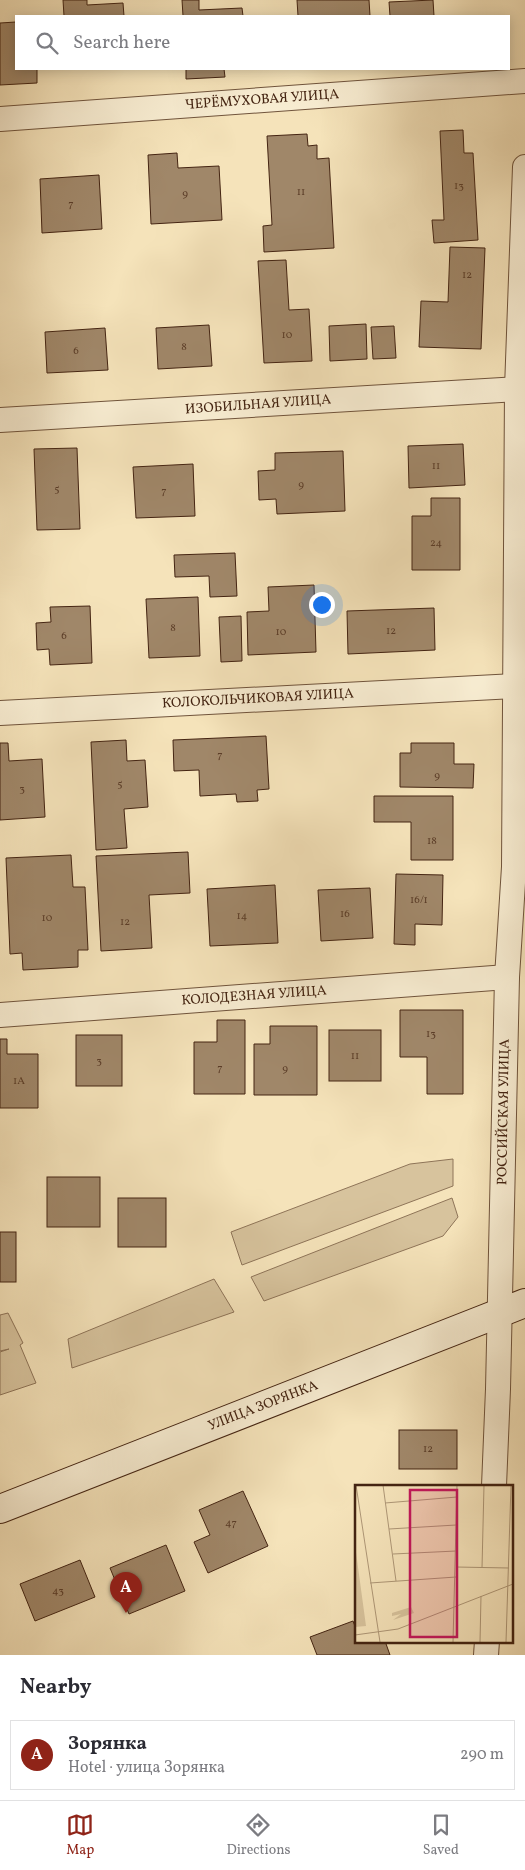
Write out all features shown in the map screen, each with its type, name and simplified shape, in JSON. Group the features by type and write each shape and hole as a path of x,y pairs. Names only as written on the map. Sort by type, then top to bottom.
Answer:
{"street":[{"name":"ЧЕРЁМУХОВАЯ УЛИЦА","path":"0,119 525,81"},
{"name":"РОССИЙСКАЯ УЛИЦА","path":"494,1485 508,976 520,868 515,686 516,389 525,167"},
{"name":"ИЗОБИЛЬНАЯ УЛИЦА","path":"0,420 516,389"},
{"name":"КОЛОКОЛЬЧИКОВАЯ УЛИЦА","path":"0,713 515,686"},
{"name":"КОЛОДЕЗНАЯ УЛИЦА","path":"0,1015 508,976"},
{"name":"УЛИЦА ЗОРЯНКА","path":"0,1509 525,1303"},
{"path":"486,1655 487,1642"}],"shaded area":[{"path":"453,1159 453,1186 242,1265 231,1232 410,1164"},
{"path":"452,1198 458,1217 443,1236 264,1301 251,1277"},
{"path":"214,1279 234,1312 72,1368 68,1339"},
{"path":"8,1313 23,1343 20,1345 36,1383 0,1395 0,1352 9,1349 0,1351 0,1315"}],"building":[{"path":"63,0 87,0 87,5 123,3 124,15 64,15"},
{"path":"182,0 199,0 199,10 242,8 243,15 183,15"},
{"path":"297,0 369,0 370,15 298,15"},
{"path":"433,0 434,15 390,15 389,2"},
{"path":"15,22 15,70 37,70 37,83 0,85 0,23"},
{"path":"186,70 224,70 225,77 186,79"},
{"path":"463,130 464,153 473,153 478,240 434,243 432,220 444,220 440,131"},
{"path":"307,134 308,146 317,145 317,159 329,158 334,248 264,252 263,226 272,225 267,136"},
{"path":"177,153 178,168 219,166 222,220 151,224 148,155"},
{"path":"99,175 102,229 42,233 40,179"},
{"path":"450,247 485,248 481,349 419,347 421,301 448,302"},
{"path":"286,260 289,310 309,309 312,361 264,363 258,261"},
{"path":"366,324 367,359 330,361 329,326"},
{"path":"209,325 212,366 158,369 156,328"},
{"path":"394,326 396,358 373,359 371,327"},
{"path":"105,328 108,370 47,373 45,332"},
{"path":"463,444 465,485 409,488 408,446"},
{"path":"77,448 80,529 37,530 34,449"},
{"path":"343,451 345,511 277,514 276,499 259,500 258,471 275,470 275,453"},
{"path":"193,464 195,516 136,518 133,467"},
{"path":"431,498 460,498 460,570 412,570 412,516 431,516"},
{"path":"235,553 237,596 210,597 209,576 175,577 174,555"},
{"path":"314,585 316,652 248,655 247,612 269,611 268,587"},
{"path":"198,597 200,656 149,658 146,599"},
{"path":"90,606 92,663 50,665 49,649 37,650 36,623 51,622 50,607"},
{"path":"434,608 435,650 348,654 347,611"},
{"path":"241,616 242,661 221,662 219,617"},
{"path":"266,736 269,789 257,790 258,801 237,802 236,794 200,796 199,770 174,771 173,740"},
{"path":"126,740 127,761 145,760 148,807 124,809 127,848 96,850 91,742"},
{"path":"0,743 8,743 9,761 42,759 45,817 0,820"},
{"path":"411,743 454,743 454,764 474,764 473,788 400,787 400,753 411,753"},
{"path":"374,796 453,796 453,860 411,860 411,822 374,822"},
{"path":"188,852 190,893 149,895 152,948 101,951 96,856"},
{"path":"71,855 73,887 85,887 88,950 78,950 78,967 23,970 22,953 10,954 6,858"},
{"path":"396,874 443,875 442,925 415,924 415,945 394,944"},
{"path":"275,885 278,943 210,946 207,889"},
{"path":"370,888 373,938 321,941 318,890"},
{"path":"400,1010 463,1010 463,1094 427,1094 427,1057 400,1057"},
{"path":"217,1020 245,1020 245,1094 194,1094 194,1042 217,1042"},
{"path":"270,1026 317,1026 317,1095 254,1095 254,1044 270,1044"},
{"path":"329,1030 381,1030 381,1081 329,1081"},
{"path":"76,1035 122,1035 122,1086 76,1086"},
{"path":"0,1039 7,1039 7,1054 38,1054 38,1108 0,1108"},
{"path":"47,1177 100,1177 100,1227 47,1227"},
{"path":"118,1198 166,1198 166,1247 118,1247"},
{"path":"0,1232 16,1232 16,1282 0,1282"},
{"path":"399,1430 457,1430 457,1469 399,1469"},
{"path":"243,1491 268,1546 208,1573 194,1542 210,1535 199,1510"},
{"path":"166,1545 185,1591 129,1614 110,1568"},
{"path":"80,1560 95,1597 35,1621 20,1584"},
{"path":"353,1621 355,1642 385,1642 390,1655 317,1655 310,1637"}],"place":[{"name":"Зорянка","path":"126,1613"}]}
